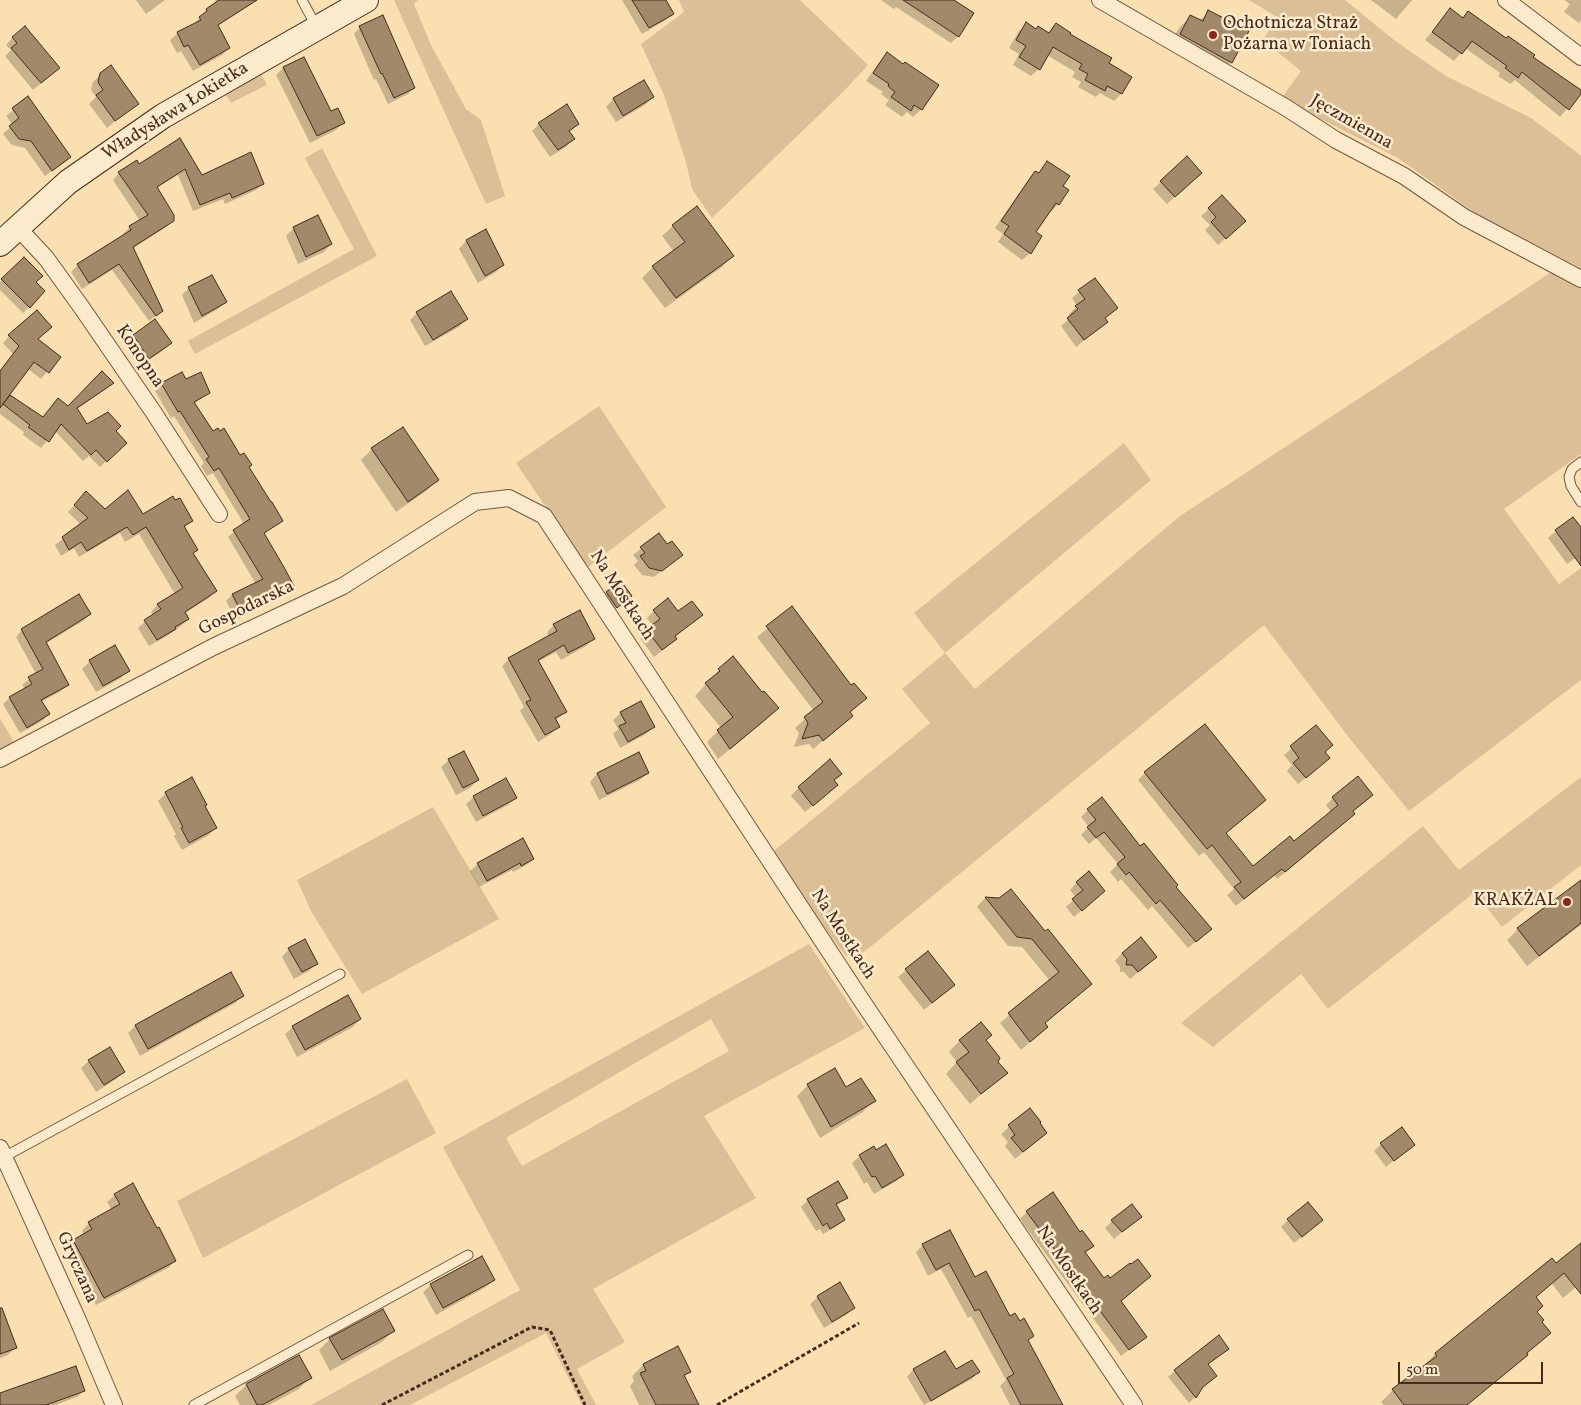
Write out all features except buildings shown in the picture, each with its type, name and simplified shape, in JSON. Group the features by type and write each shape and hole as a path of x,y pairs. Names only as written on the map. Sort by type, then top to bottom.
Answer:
{"street":[{"name":"Władysława Łokietka","path":"0,244 68,182 163,116 366,0"},
{"name":"Jęczmienna","path":"1100,0 1285,107 1336,140 1404,176 1464,217 1581,279"},
{"path":"1506,0 1581,57"},
{"name":"Konopna","path":"18,228 46,258 82,308 154,413 219,514"},
{"name":"Gospodarska","path":"0,759 213,647 343,586 475,502 509,498"},
{"name":"Na Mostkach","path":"509,498 544,516 865,1006 1134,1405"},
{"name":"Gryczana","path":"2,1152 114,1405"}],"lane":[{"path":"302,0 317,28"},
{"path":"1581,462 1572,469 1570,476 1571,486 1581,502"},
{"path":"2,1152 340,974"},
{"path":"194,1405 468,1255"}],"path":[{"path":"717,1405 859,1324"},
{"path":"382,1405 532,1327 550,1330 585,1405"}],"shaded area":[{"path":"394,0 418,0 414,4 431,45 466,109 481,120 505,196 486,204"},
{"path":"679,0 800,0 868,65 843,92 712,218 692,189 686,162 664,95 641,44 684,12"},
{"path":"1249,0 1345,0 1394,40 1446,76 1531,118 1581,156 1581,268 1475,213 1398,158 1281,99 1301,71 1263,40 1277,17"},
{"path":"261,74 267,85 231,103 225,94"},
{"path":"322,148 377,256 195,354 188,341 354,249 305,158"},
{"path":"1553,271 1581,285 1581,454 1504,509 1559,584 1581,568 1581,680 1409,811 1350,739 1264,625 864,952 846,956 769,855 930,723 902,689 945,653 975,689 1180,516"},
{"path":"599,406 666,507 587,568 516,463"},
{"path":"1124,443 1151,480 945,653 914,613"},
{"path":"0,718 15,744 0,753"},
{"path":"1581,777 1581,865 1502,927 1475,892 1328,1009 1301,974 1213,1047 1181,1023 1423,826 1459,870"},
{"path":"433,807 499,919 362,994 311,911 297,880"},
{"path":"809,944 865,1028 704,1116 756,1198 593,1289 625,1342 577,1369 596,1405 582,1405 546,1333 410,1405 311,1405 520,1290 443,1147","holes":["711,1019 729,1051 522,1166 506,1138"]},
{"path":"407,1079 436,1133 203,1258 177,1201"}],"place":[{"name":"Ochotnicza Straż Pożarna w Toniach","path":"1213,35"},
{"name":"KRAKŻAL","path":"1567,902"}]}
